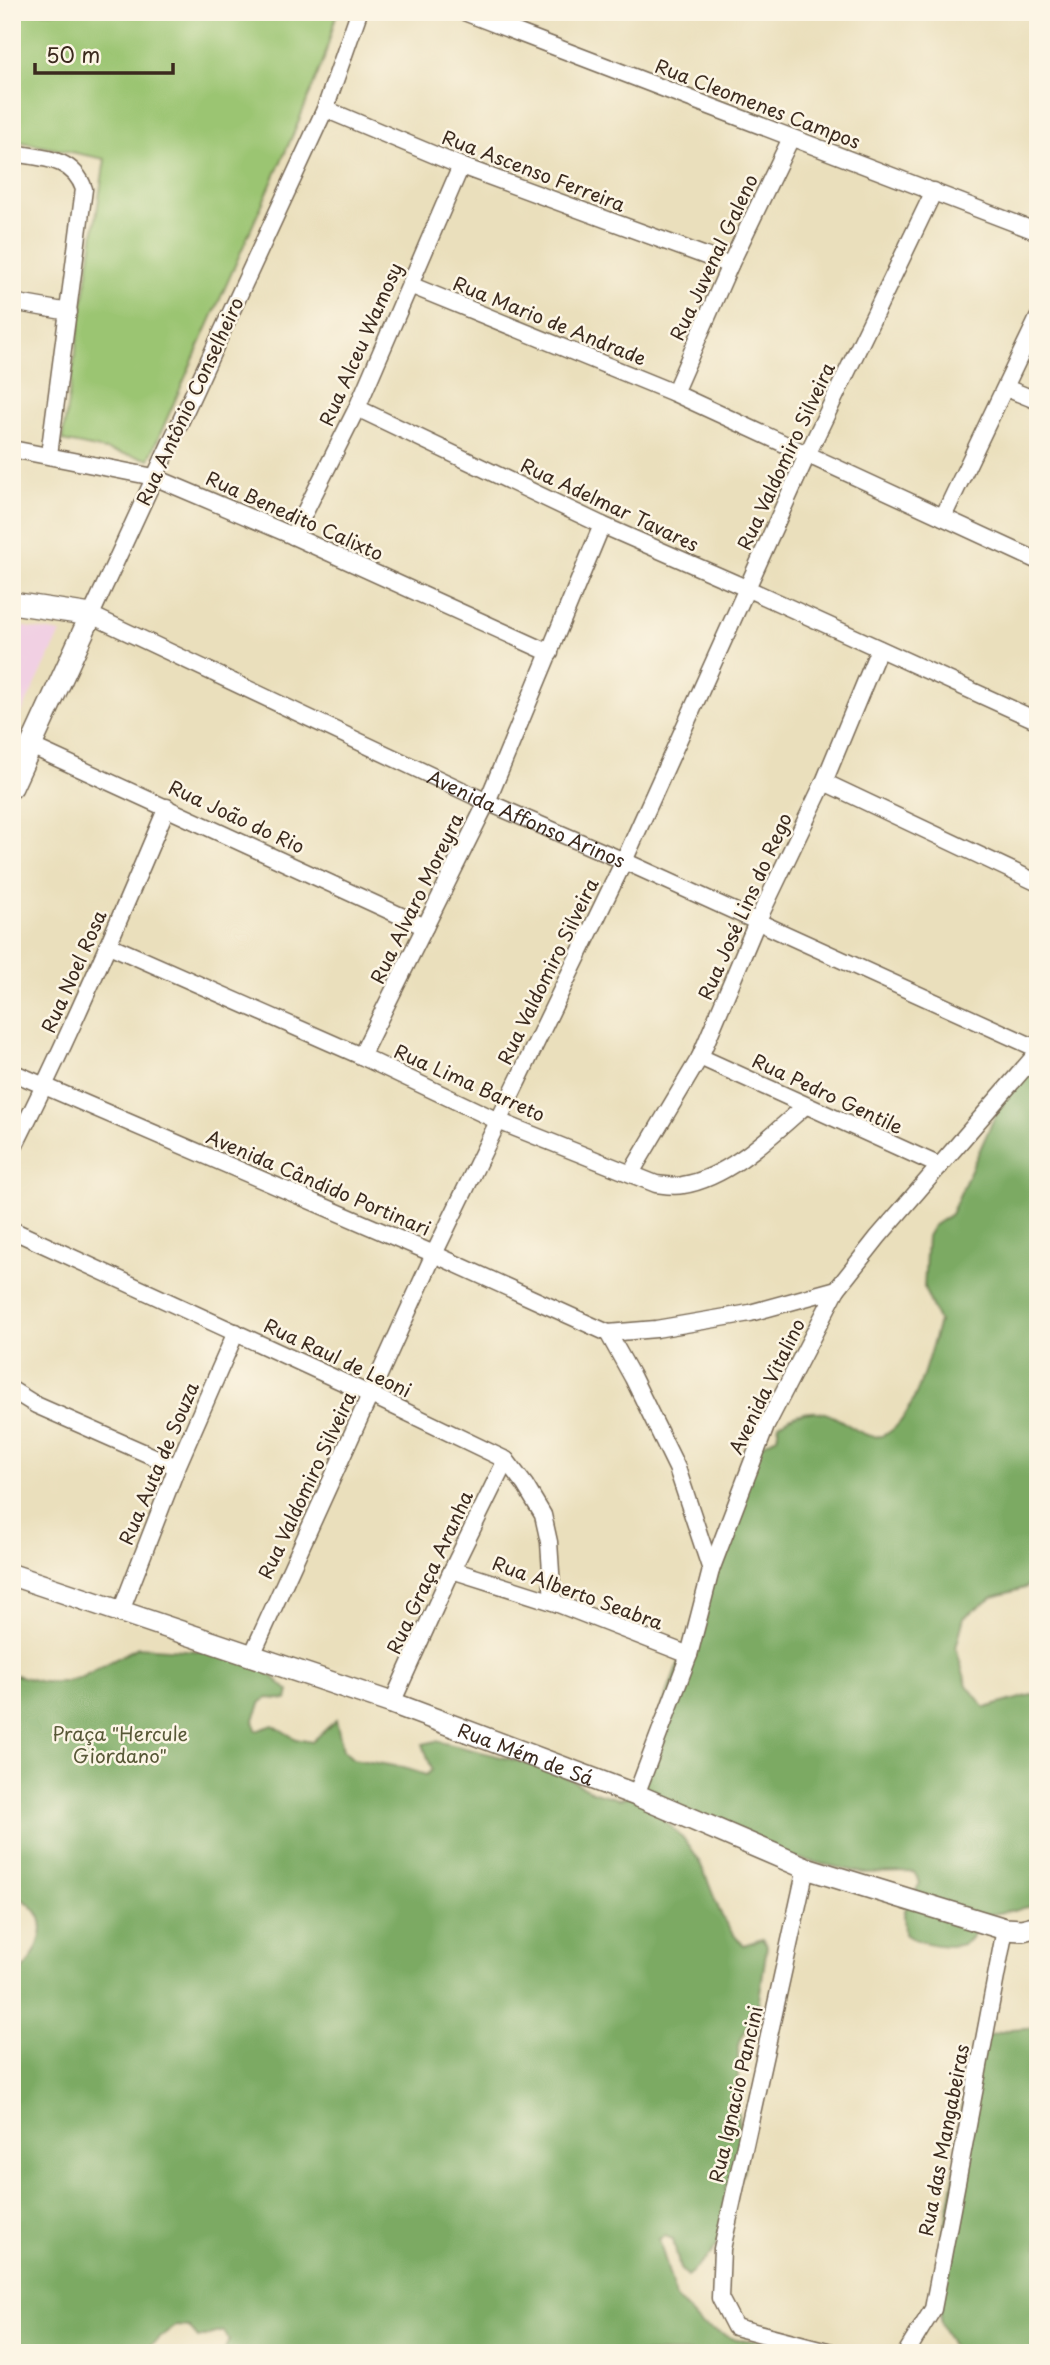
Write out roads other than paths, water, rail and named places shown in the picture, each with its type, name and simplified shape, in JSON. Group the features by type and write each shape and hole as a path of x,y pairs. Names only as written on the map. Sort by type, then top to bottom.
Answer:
{"street":[{"name":"Rua Antônio Conselheiro","path":"12,787 326,109 359,12"},
{"name":"Rua Cleomenes Campos","path":"464,12 1038,232"},
{"name":"Rua Ascenso Ferreira","path":"326,109 461,166 730,265"},
{"name":"Rua Juvenal Galeno","path":"674,393 730,265 791,138"},
{"path":"12,153 49,159 72,167 85,189 49,455"},
{"name":"Rua Alceu Wamosy","path":"293,536 357,408 461,166"},
{"name":"Rua Valdomiro Silveira","path":"251,1655 434,1254 624,861 807,455 934,191"},
{"name":"Rua Mario de Andrade","path":"410,285 674,393 1038,561"},
{"path":"12,302 69,312"},
{"path":"943,517 1038,318"},
{"path":"1006,388 1038,401"},
{"name":"Rua Adelmar Tavares","path":"357,408 602,525 1038,721"},
{"name":"Rua Benedito Calixto","path":"12,449 154,477 293,536 550,653"},
{"name":"Rua Alvaro Moreyra","path":"361,1056 487,802 602,525"},
{"name":"Avenida Affonso Arinos","path":"12,603 91,615 487,802 624,861 1038,1051"},
{"name":"Rua José Lins do Rego","path":"631,1173 700,1057 757,922 824,782 880,649"},
{"name":"Rua João do Rio","path":"31,746 425,927"},
{"path":"824,782 1038,883"},
{"name":"Rua Noel Rosa","path":"12,1151 108,945 167,807"},
{"name":"Rua Lima Barreto","path":"108,945 361,1056 498,1121 656,1184 681,1186 706,1179 757,1149 805,1105"},
{"name":"Avenida Vitalino","path":"636,1795 689,1656 710,1570 766,1426 837,1289 878,1237 1038,1051"},
{"name":"Rua Pedro Gentile","path":"700,1057 940,1166"},
{"name":"Avenida Cândido Portinari","path":"12,1072 434,1254 608,1333 656,1329 750,1313 837,1289"},
{"name":"Rua Raul de Leoni","path":"12,1230 506,1460 543,1515 549,1542 553,1602"},
{"name":"Rua Auta de Souza","path":"121,1611 177,1467 236,1332"},
{"path":"608,1333 677,1468 710,1570"},
{"path":"12,1390 36,1405 177,1467"},
{"name":"Rua Graça Aranha","path":"392,1703 452,1570 506,1460"},
{"name":"Rua Alberto Seabra","path":"452,1570 553,1602 689,1656"},
{"name":"Rua Mém de Sá","path":"12,1575 392,1703 636,1795 806,1868 1004,1929 1022,1930 1038,1926"},
{"name":"Rua Ignacio Pancini","path":"806,1868 722,2249 720,2298 735,2327 835,2353"},
{"name":"Rua das Mangabeiras","path":"906,2353 933,2309 1004,1929"}],"park label":[{"name":"Praça \"Hercule Giordano\"","path":"120,1744"}]}
